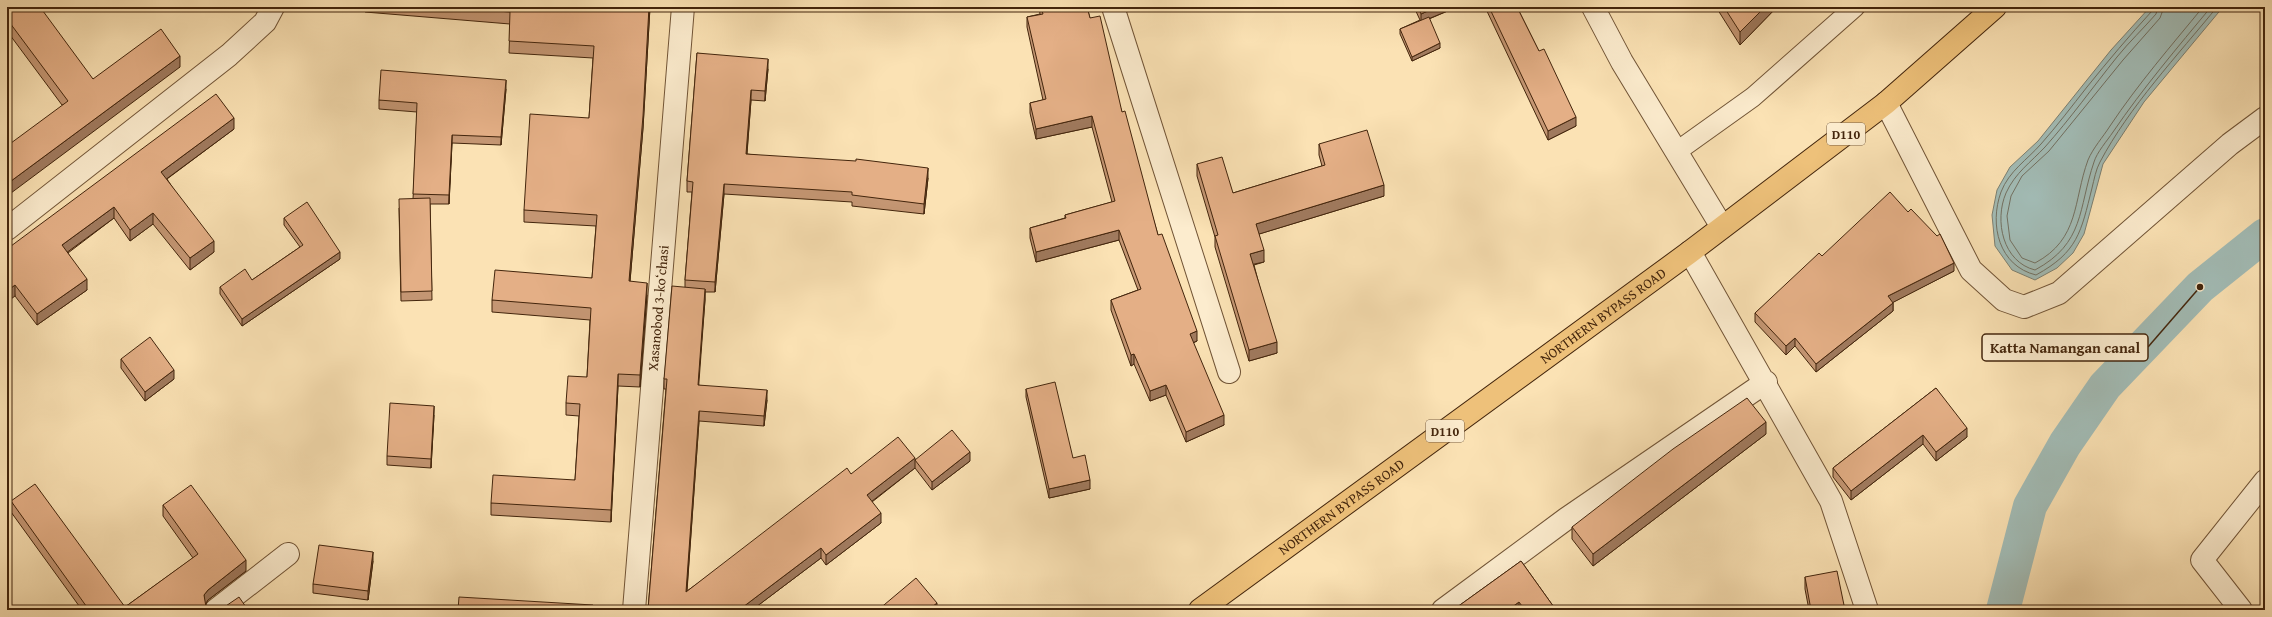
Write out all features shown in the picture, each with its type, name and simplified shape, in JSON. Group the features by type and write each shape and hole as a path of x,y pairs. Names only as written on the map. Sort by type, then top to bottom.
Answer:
{"main road":[{"name":"NORTHERN BYPASS ROAD","path":"1200,610 1690,252 1886,103 1995,7"}],"street":[{"path":"7,229 229,55 265,22 273,7"},
{"name":"Xasanobod 3-koʻchasi","path":"634,610 683,7"},
{"path":"1113,7 1229,372"},
{"path":"1593,7 1622,62 1722,227"},
{"path":"1886,103 1971,270 2004,300 2024,307 2059,292 2230,144 2265,118"},
{"path":"1690,252 1766,382 1831,502 1868,610"},
{"path":"1443,610 1566,519 1766,382"},
{"path":"2241,610 2202,560 2265,482"},
{"path":"216,610 288,554"}],"lane":[{"path":"1676,152 1753,97 1855,7"}],"water":[{"path":"2150,7 2223,7 2144,102 2103,164 2084,234 2073,253 2057,268 2035,280 2012,270 1995,246 1992,215 1997,190 2010,167 2038,141 2111,50"}],"building":[{"path":"7,7 40,7 93,79 161,29 180,56 7,184 7,146 68,101 7,19"},
{"path":"445,7 649,7 643,116 629,281 647,283 640,375 618,374 611,510 491,503 493,475 575,480 580,404 566,403 568,376 587,377 591,308 492,300 495,270 592,278 597,215 524,210 530,114 589,118 594,46 509,41 510,12"},
{"path":"1041,7 1087,7 1090,18 1100,16 1122,112 1125,111 1158,235 1162,234 1197,331 1190,334 1224,415 1186,432 1166,385 1150,391 1134,354 1131,355 1111,300 1141,289 1119,230 1036,252 1030,228 1066,218 1065,215 1115,201 1092,116 1036,129 1030,103 1046,99 1027,17 1043,14"},
{"path":"1418,7 1437,7 1421,14"},
{"path":"1489,7 1517,7 1539,51 1544,49 1576,117 1548,131"},
{"path":"1724,7 1765,7 1740,32"},
{"path":"1429,17 1440,43 1412,57 1400,29"},
{"path":"697,53 768,59 765,91 751,90 746,154 856,161 856,159 928,168 924,204 852,195 852,192 724,184 715,282 685,280 693,182 687,181"},
{"path":"381,70 506,80 501,137 452,135 449,195 413,194 417,103 379,100"},
{"path":"216,94 234,118 161,172 214,241 190,258 153,213 130,230 114,207 62,245 87,279 37,314 15,285 7,291 7,249"},
{"path":"1367,130 1384,185 1256,224 1264,250 1250,254 1277,342 1249,350 1215,236 1218,235 1197,164 1222,157 1233,193 1325,165 1319,144"},
{"path":"1890,192 1908,212 1911,209 1937,236 1940,234 1954,263 1888,296 1893,303 1816,364 1795,338 1786,346 1755,313 1819,253 1822,256"},
{"path":"430,198 432,291 401,292 399,199"},
{"path":"307,202 340,252 242,319 220,287 245,269 252,280 303,245 284,218"},
{"path":"672,286 705,289 698,385 767,390 764,416 699,411 686,592 847,468 851,474 898,437 915,458 867,495 881,513 826,555 821,548 739,610 648,610 667,379 664,379"},
{"path":"150,337 174,370 145,392 121,359"},
{"path":"1055,382 1073,458 1085,455 1090,480 1049,489 1026,389"},
{"path":"1936,388 1967,428 1936,452 1923,435 1851,491 1833,468"},
{"path":"1747,398 1766,422 1593,554 1572,527 1673,449"},
{"path":"390,403 434,406 431,459 387,456"},
{"path":"952,430 970,452 932,482 915,460"},
{"path":"35,484 125,607 198,554 163,505 191,485 246,560 208,590 204,595 206,607 210,610 89,610 11,501"},
{"path":"319,545 373,552 368,591 313,584"},
{"path":"1521,561 1556,610 1525,610 1519,602 1508,610 1453,610"},
{"path":"1837,571 1845,610 1811,610 1805,577"},
{"path":"916,578 937,603 928,610 878,610"},
{"path":"239,597 248,610 220,610"},
{"path":"459,597 593,605 593,610 458,610"}],"waterway":[{"path":"2003,610 2030,506 2065,444 2105,386 2200,287 2265,235"}],"place":[{"name":"Katta Namangan canal","path":"2200,287"}]}
